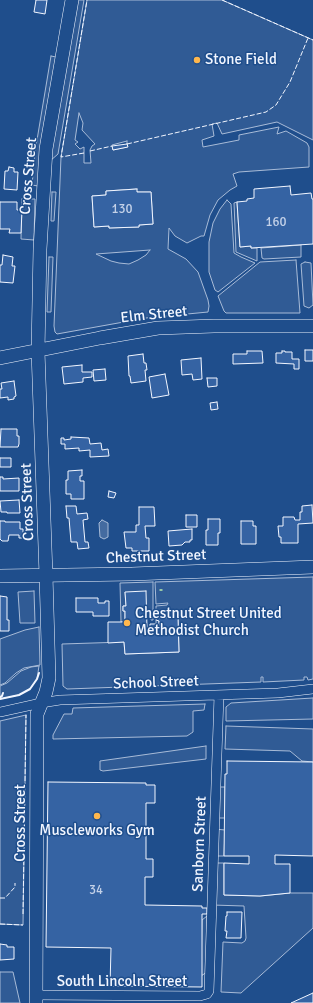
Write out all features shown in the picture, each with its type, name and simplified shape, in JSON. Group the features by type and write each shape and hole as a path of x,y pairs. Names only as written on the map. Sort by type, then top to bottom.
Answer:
{"street":[{"name":"Cross Street","path":"36,999 37,714 46,692 49,678 38,350 40,249 46,149 72,0"},
{"name":"Elm Street","path":"0,358 118,334 158,328 214,326 313,326"},
{"name":"Chestnut Street","path":"0,576 139,574 313,567"},
{"name":"School Street","path":"0,712 60,700 278,693 313,689"},
{"name":"Sanborn Street","path":"207,994 210,988 219,695"},
{"name":"South Lincoln Street","path":"36,999 200,996 207,994"}],"shaded area":[{"path":"77,0 84,0 58,154 50,161"},
{"path":"87,0 222,0 313,40 313,140 277,122 222,134 217,123 212,124 214,136 202,140 203,147 239,140 239,135 279,127 277,134 286,131 307,143 309,147 309,167 239,172 233,174 237,186 218,200 210,215 204,236 187,243 175,236 169,228 168,249 186,259 198,272 208,300 208,312 146,318 57,334 55,332 54,326 61,157","holes":["79,113 83,123 82,130 95,144 90,150 91,163 84,163 84,147 80,149 75,144 78,142 75,140","127,141 127,147 113,150 112,145","136,189 137,192 151,192 153,224 139,225 139,227 94,227 92,196 106,195 106,191","150,250 146,255 129,264 111,261 96,254"]},
{"path":"51,56 56,57 38,186 32,185 35,152"},
{"path":"52,192 56,192 54,221 51,221"},
{"path":"22,199 35,199 34,240 21,239"},
{"path":"227,200 231,204 234,253 255,263 218,292 215,290 209,272 209,242 213,223 220,209"},
{"path":"237,202 240,247 251,246 251,248 257,248 257,261 236,252 234,203"},
{"path":"301,245 301,257 262,258 261,248"},
{"path":"49,257 53,257 51,312 47,312"},
{"path":"296,260 300,313 226,313 224,311 218,296 260,262"},
{"path":"305,262 311,263 313,305 309,308 304,306 301,264"},
{"path":"102,520 108,523 108,537 104,539 100,537 99,523"},
{"path":"313,577 313,679 308,680 307,677 304,677 304,680 263,682 263,677 261,677 261,682 67,689 63,686 62,644 124,642 125,654 179,652 178,618 159,618 158,616 156,619 156,606 167,605 168,603 156,604 155,582"},
{"path":"153,582 153,620 151,620 151,615 147,615 125,592 126,606 123,606 123,611 125,611 125,622 121,622 120,583"},
{"path":"34,591 35,623 20,623 18,592"},
{"path":"156,619 159,621 159,628 157,628"},
{"path":"39,627 40,665 24,668 5,683 0,685 0,639 25,630"},
{"path":"39,666 37,679 30,689 19,695 0,699 0,686 7,683 21,671"},
{"path":"313,698 313,719 226,721 226,707 231,703"},
{"path":"205,704 204,710 193,711 193,732 187,736 53,739 53,735 64,714 72,714 73,708"},
{"path":"26,715 23,925 0,924 0,721"},
{"path":"226,726 313,729 313,762 302,761 290,751 225,749"},
{"path":"206,746 206,759 103,771 100,770 100,761"},
{"path":"216,787 225,787 225,818 215,818"},
{"path":"214,829 225,830 224,856 214,856"},
{"path":"213,863 224,863 224,895 260,896 290,893 313,893 313,928 241,993 221,992 223,942 242,943 245,941 244,906 212,905"},
{"path":"207,916 207,972 201,976 202,920"},
{"path":"0,972 13,972 20,1003 0,1003"}],"building":[{"path":"36,0 47,0 45,14 34,12"},
{"path":"127,144 128,147 113,150 112,146"},
{"path":"9,167 14,168 14,172 18,172 17,190 4,189 5,171 8,171"},
{"path":"290,186 291,195 311,193 313,199 313,244 251,248 251,246 240,247 237,202 247,201 247,199 254,198 254,189"},
{"path":"137,189 137,192 151,192 153,224 139,225 139,227 94,227 92,196 106,195 106,191"},
{"path":"0,202 17,202 17,210 22,210 21,233 9,233 10,229 0,229"},
{"path":"3,255 13,257 12,266 15,266 13,283 0,282 0,265 2,265"},
{"path":"305,350 313,350 313,361 305,361"},
{"path":"247,351 262,351 263,363 233,364 233,354 247,354"},
{"path":"282,351 292,352 292,359 299,359 299,369 294,369 294,364 276,363 276,353 282,353"},
{"path":"143,354 144,363 146,363 147,370 145,370 146,381 131,383 129,376 128,356"},
{"path":"201,358 202,379 193,380 192,374 182,375 181,360"},
{"path":"82,365 82,372 92,372 92,377 83,378 83,382 64,384 62,367"},
{"path":"105,369 106,380 94,381 93,370"},
{"path":"165,374 169,395 152,398 149,377"},
{"path":"207,378 217,378 217,386 208,387"},
{"path":"14,381 16,396 14,399 8,400 8,397 0,398 0,389 2,389 1,383"},
{"path":"217,402 218,409 211,410 210,403"},
{"path":"1,429 17,429 17,436 19,436 18,447 0,447"},
{"path":"71,437 89,438 90,444 101,443 102,450 108,449 109,456 90,457 90,450 79,451 79,448 65,449 65,444 61,444 61,438 64,438 64,440 71,439"},
{"path":"0,458 11,458 11,467 0,467"},
{"path":"82,470 80,481 84,481 84,499 71,499 71,494 66,494 66,480 68,480 68,471"},
{"path":"0,477 3,477 3,479 19,478 19,491 0,491"},
{"path":"109,491 116,493 114,498 108,497"},
{"path":"19,500 20,513 1,512 0,501"},
{"path":"312,505 313,523 298,524 298,543 281,543 278,526 283,526 283,517 294,517 295,520 300,520 302,506"},
{"path":"66,506 76,506 77,514 87,513 88,519 83,520 85,542 88,542 89,548 78,549 77,542 71,542 69,518 67,518"},
{"path":"139,507 154,507 155,526 145,526 146,538 149,538 149,551 132,551 132,548 126,548 124,532 136,532 136,525 139,525"},
{"path":"186,515 197,515 197,527 186,527"},
{"path":"208,519 220,519 218,545 206,545"},
{"path":"0,521 20,522 20,529 23,529 23,538 19,538 19,535 9,535 8,541 2,541 0,539"},
{"path":"241,521 253,521 253,526 256,526 256,544 241,544"},
{"path":"192,529 192,540 190,540 190,542 185,542 182,545 169,546 168,531"},
{"name":"Chestnut Street United Methodist Church","path":"146,591 147,628 150,628 150,624 157,624 157,628 159,628 159,621 156,620 158,616 159,618 178,617 179,652 125,654 124,642 108,643 108,622 125,622 125,611 123,611 123,606 126,606 125,592"},
{"path":"0,596 7,597 7,620 9,620 9,631 0,631"},
{"path":"76,598 98,598 98,603 105,603 105,601 109,601 109,616 93,616 93,612 76,612"},
{"path":"227,761 313,762 313,856 275,855 275,864 290,864 290,893 260,896 224,895 224,863 249,864 249,856 224,856 225,774 227,774"},
{"path":"48,782 146,783 146,785 155,785 155,803 146,803 146,859 153,859 153,877 145,877 145,905 202,906 202,908 207,908 207,914 202,914 202,987 110,986 111,948 46,947"},
{"path":"227,912 242,912 241,938 226,938 227,931 225,931"},
{"path":"0,944 7,945 7,947 14,947 14,959 0,960"},
{"path":"313,993 313,1003 291,1003"}],"fence":[{"path":"84,153 61,157 87,0"},
{"path":"222,0 313,40"},
{"path":"127,144 266,112 276,105 290,82 308,38"},
{"path":"90,151 112,146"},
{"path":"23,914 26,715"},
{"path":"0,898 5,898 15,887 15,883"},
{"path":"0,924 23,925"}],"wall":[{"path":"0,699 19,695 30,689 39,673"},
{"path":"0,697 3,693"}],"place":[{"name":"Stone Field","path":"197,60"},
{"name":"Chestnut Street United Methodist Church","path":"127,623"},
{"name":"Muscleworks Gym","path":"97,816"}]}
